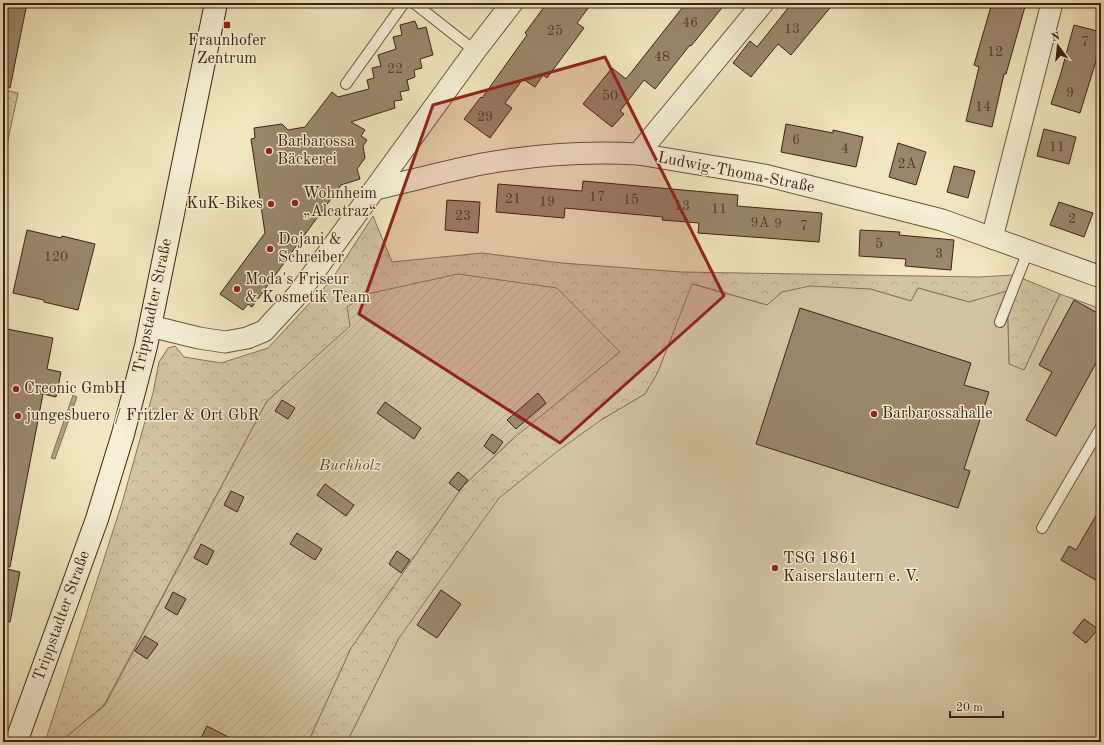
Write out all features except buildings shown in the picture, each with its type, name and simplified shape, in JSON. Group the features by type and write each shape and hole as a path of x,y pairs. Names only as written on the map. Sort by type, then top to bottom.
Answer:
{"main road":[{"name":"Trippstadter Straße","path":"16,740 97,519 123,434 150,326 216,3"}],"street":[{"path":"150,326 199,338 225,342 247,338 264,331 299,293 475,51 512,3"},
{"path":"638,154 763,3"},
{"path":"992,238 1052,3"},
{"name":"Ludwig-Thoma-Straße","path":"375,189 483,164 544,155 638,154 764,175 942,220 1094,275"}],"lane":[{"path":"346,84 404,3"},
{"path":"414,3 475,51"},
{"path":"1000,322 1028,251"},
{"path":"1042,528 1101,427"}],"highlighted area":[{"path":"605,57 724,296 560,443 359,314 433,105"}],"green space":[{"path":"3,90 18,93 3,163"},
{"path":"373,216 392,262 482,253 562,263 681,272 979,277 1014,275 1060,294 1024,370 1009,365 1007,292 969,302 918,288 911,301 870,289 782,292 767,305 693,284 658,372 645,394 601,420 399,638 347,742 308,742 351,648 463,486 515,437 351,326 267,401 104,705 60,742 45,742 122,503 153,393 159,362 168,348 175,346 184,357 221,363 268,348 332,279"},
{"name":"Buchholz","path":"458,274 557,288 620,352 515,437 463,486 351,648 308,742 60,742 105,705 267,401 350,326 347,307 367,294"},
{"name":"TSG 1861 Kaiserslautern e. V.","path":"692,284 767,305 782,292 810,286 870,289 911,301 918,288 969,302 1007,291 1009,364 1024,370 1060,294 1101,309 1101,742 347,742 399,638 499,498 559,450 601,420 645,394 658,372"}],"water":[{"path":"73,395 77,397 55,459 51,458"}],"place":[{"name":"Fraunhofer Zentrum","path":"227,25"},
{"name":"Barbarossa Bäckerei","path":"269,151"},
{"name":"Wohnheim „Alcatraz“","path":"295,203"},
{"name":"KuK-Bikes","path":"271,204"},
{"name":"Dojani & Schreiber","path":"270,249"},
{"name":"Moda's Friseur & Kosmetik Team","path":"237,289"},
{"name":"Creonic GmbH","path":"16,389"},
{"name":"Barbarossahalle","path":"874,414"},
{"name":"jungesbuero / Fritzler & Ort GbR","path":"18,416"},
{"name":"TSG 1861 Kaiserslautern e. V.","path":"775,568"}]}
